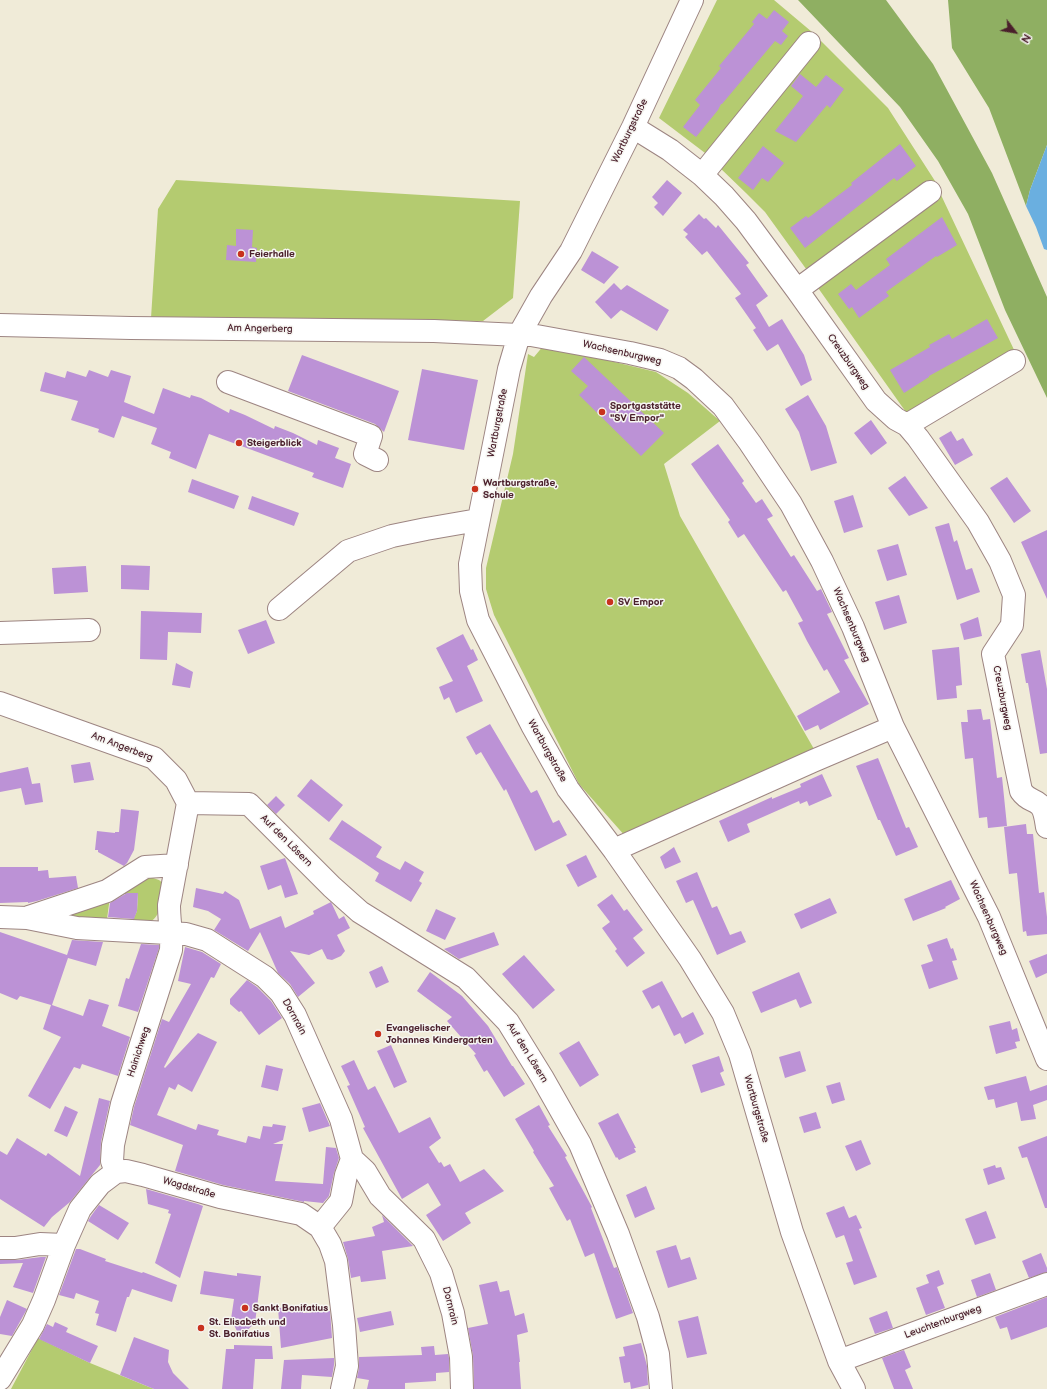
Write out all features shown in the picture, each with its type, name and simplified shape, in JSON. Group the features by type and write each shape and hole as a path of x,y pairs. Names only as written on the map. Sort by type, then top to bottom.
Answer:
{"street":[{"name":"Wartburgstraße","path":"692,0 633,127 564,248 541,296 519,335 509,369 478,520 470,564 471,591 478,620 532,725 568,789 614,850 690,959 724,1013 740,1054 792,1232 839,1360 854,1389"},
{"path":"702,175 809,43"},
{"name":"Creuzburgweg","path":"633,127 670,150 702,175 724,196 746,221 876,402 896,419 907,425 978,522 1000,561 1014,595 1012,625 993,654 1021,791 1026,798 1040,805 1044,813 1047,827"},
{"path":"797,290 930,192"},
{"name":"Am Angerberg","path":"0,325 123,328 434,331 519,335"},
{"name":"Wachsenburgweg","path":"519,335 531,335 591,345 660,360 679,368 694,379 723,406 791,504 822,561 853,628 893,727 990,917 1047,1059"},
{"path":"907,425 1014,361"},
{"path":"228,382 371,436 365,454 377,460"},
{"path":"279,609 348,551 392,536 478,520"},
{"path":"0,633 90,630"},
{"name":"Am Angerberg","path":"0,703 154,758 176,780 188,803"},
{"path":"614,850 893,727"},
{"path":"0,916 27,918 77,928 172,932 169,905 188,803"},
{"name":"Auf den Lösern","path":"188,803 249,804 332,887 360,912 466,978 508,1022 542,1077 580,1144 618,1234 648,1317 658,1354 661,1389"},
{"path":"27,918 107,891 145,867 177,865"},
{"name":"Dornrain","path":"172,932 186,934 206,940 265,977 281,993 295,1015 341,1119 352,1159 365,1171 380,1196 424,1239 441,1273 453,1313 461,1357 462,1389"},
{"name":"Hainichweg","path":"116,1172 112,1161 113,1145 122,1104 171,950 172,932"},
{"path":"320,1227 335,1210 343,1196 346,1175 352,1159"},
{"name":"Wagdstraße","path":"116,1172 126,1171 220,1197 301,1214 320,1227 330,1244 336,1261 344,1325 347,1366 342,1389"},
{"path":"2,1372 33,1325 44,1300 64,1245 80,1209 100,1184 116,1172"},
{"path":"343,1196 370,1198 380,1196"},
{"path":"0,1248 14,1248 40,1244 64,1245"},
{"name":"Leuchtenburgweg","path":"839,1360 1047,1284"}],"green space":[{"path":"717,0 774,0 812,32 709,156 659,118"},
{"path":"798,0 886,0 933,64 992,173 1047,297 1047,398 1005,310 968,214 938,161 900,107"},
{"path":"948,0 1047,0 1047,145 1030,190 1026,206 989,108 952,48"},
{"path":"821,41 888,108 935,181 809,273 765,212 718,166"},
{"path":"176,180 520,201 513,298 483,321 151,318 158,209"},
{"path":"941,195 1016,354 908,415 816,285"},
{"name":"SV Empor","path":"544,345 656,372 688,393 720,421 664,464 680,516 814,749 626,837 579,784 494,615 486,589 486,568 513,454 528,354 534,357"},
{"path":"150,877 159,880 165,885 162,901 156,917 147,923 131,924 137,911 138,894 120,894 110,897 107,919 49,917"},
{"path":"38,1338 90,1363 154,1389 11,1389"}],"water":[{"path":"1047,145 1047,250 1044,249 1026,206 1030,190"}],"building":[{"path":"774,10 789,22 782,31 788,36 781,45 775,41 721,104 718,110 696,137 683,127 700,105 695,100 721,68 719,66 754,24 752,22 759,13 767,19"},
{"path":"800,74 816,87 826,75 844,89 830,108 827,105 796,142 775,131 803,96 791,86"},
{"path":"900,144 916,166 897,181 894,178 805,248 790,228 806,216 808,218 852,185 851,183"},
{"path":"763,146 784,163 768,182 762,178 753,190 738,178"},
{"path":"667,180 682,193 663,216 654,207 658,203 652,197"},
{"path":"699,214 704,219 706,218 716,228 718,225 749,263 746,265 768,296 756,305 769,327 782,319 804,355 812,380 801,386 778,344 767,351 753,330 756,328 735,298 741,294 707,251 702,255 685,237 688,234 683,230"},
{"path":"942,217 957,245 937,257 936,256 886,292 889,296 859,318 852,307 849,309 838,294 851,284 856,290 890,265 886,259"},
{"name":"Feierhalle","path":"236,229 253,230 252,247 257,248 256,262 226,260 227,245 236,246"},
{"path":"592,251 619,267 604,284 581,270"},
{"path":"614,283 621,290 627,285 669,310 657,331 621,310 611,319 595,302"},
{"path":"987,319 998,338 929,376 904,393 890,370 930,347 929,345 949,334 952,339"},
{"path":"302,355 399,391 384,432 375,424 288,391"},
{"path":"584,357 664,433 641,456 579,395 588,386 571,371"},
{"path":"422,369 478,380 464,450 408,440"},
{"path":"89,370 108,377 111,370 131,376 124,402 154,414 163,388 190,398 191,395 201,398 229,413 230,409 274,429 275,426 293,433 317,445 318,440 339,448 335,458 351,464 343,488 312,477 314,473 209,434 196,469 169,458 171,452 151,444 157,428 122,416 114,438 98,432 99,429 71,420 78,401 40,391 45,372 65,378 67,371 86,377"},
{"path":"808,395 826,426 837,463 811,471 799,432 785,409"},
{"path":"871,420 887,443 871,455 854,433"},
{"path":"951,431 957,441 963,438 973,455 955,465 939,438"},
{"path":"718,444 744,481 742,483 756,503 762,499 773,516 767,519 791,557 794,555 817,591 821,589 832,612 827,614 849,658 844,660 869,704 820,730 818,725 805,731 797,716 840,692 827,669 824,671 807,641 798,623 803,621 786,590 783,592 744,534 738,538 728,522 730,520 691,464"},
{"path":"905,476 928,508 909,516 888,488"},
{"path":"1007,477 1031,511 1014,523 990,488"},
{"path":"192,479 239,496 234,509 188,492"},
{"path":"853,495 863,527 844,533 834,501"},
{"path":"252,496 299,513 294,526 248,509"},
{"path":"949,523 954,542 957,540 966,570 972,568 980,592 957,600 935,527"},
{"path":"1047,530 1047,599 1021,542"},
{"path":"898,544 907,575 887,581 877,550"},
{"path":"121,565 150,566 149,590 121,589"},
{"path":"86,566 88,592 54,594 52,568"},
{"path":"899,595 907,623 884,630 875,602"},
{"path":"141,611 202,613 201,633 168,632 167,660 140,659"},
{"path":"978,617 982,636 964,640 960,624"},
{"path":"266,620 275,643 248,654 238,630"},
{"path":"463,634 478,660 467,666 483,701 456,713 449,697 444,700 439,687 453,681 436,648"},
{"path":"959,647 962,685 956,686 957,698 937,700 932,650"},
{"path":"1040,650 1047,689 1047,753 1040,754 1028,683 1026,683 1021,654"},
{"path":"176,663 193,672 190,688 172,685"},
{"path":"981,709 983,720 990,719 997,778 1002,777 1007,826 988,828 987,817 979,818 973,758 965,759 961,722 968,722 967,710"},
{"path":"490,724 531,793 537,790 553,823 559,820 567,835 535,851 506,789 504,791 481,752 476,755 466,737"},
{"path":"878,758 906,828 909,827 918,847 896,856 880,820 878,820 856,766"},
{"path":"90,762 94,780 74,783 71,765"},
{"path":"28,767 32,784 40,783 43,802 25,805 21,788 0,792 0,773"},
{"path":"822,774 832,796 809,806 807,801 800,804 799,801 747,824 750,832 728,842 719,821 772,797 772,799 801,787 800,784"},
{"path":"311,779 343,805 329,822 297,796"},
{"path":"276,796 285,805 276,814 267,805"},
{"path":"121,809 139,811 134,850 124,866 98,852 98,850 95,850 97,831 119,832"},
{"path":"342,820 382,847 376,857 400,870 405,861 424,872 419,881 422,883 411,902 375,881 379,873 329,839"},
{"path":"1026,824 1027,834 1033,834 1039,893 1044,892 1047,917 1047,934 1027,936 1026,931 1023,932 1017,873 1009,874 1004,827"},
{"path":"674,847 681,862 665,869 660,857"},
{"path":"586,855 597,877 578,887 566,865"},
{"path":"285,858 298,894 285,898 281,885 268,890 260,866"},
{"path":"0,867 38,867 38,871 48,870 49,878 76,876 78,888 28,903 0,903"},
{"path":"697,872 712,908 717,906 730,935 741,931 746,942 717,955 693,900 686,903 676,881"},
{"path":"951,880 960,899 945,907 946,908 913,921 904,899"},
{"path":"196,888 223,894 225,891 239,900 250,929 281,916 285,928 314,914 313,911 331,902 339,919 344,916 350,928 337,935 345,951 341,956 332,960 327,959 322,949 309,955 290,951 315,983 298,997 290,984 278,973 260,932 248,951 214,930 221,919 208,911 193,907"},
{"path":"127,893 138,893 137,911 134,919 108,917 110,903"},
{"path":"612,894 624,911 627,909 643,930 633,938 645,953 627,967 615,951 617,949 602,928 610,922 597,905"},
{"path":"830,898 837,913 801,929 794,914"},
{"path":"436,909 456,918 445,940 426,931"},
{"path":"0,932 67,955 72,940 103,942 96,966 68,958 52,1005 83,1016 89,999 109,1005 102,1026 130,1037 118,1076 82,1064 80,1069 74,1067 50,1109 28,1096 61,1037 43,1029 51,1005 20,996 17,1000 0,993"},
{"path":"494,932 499,945 459,959 444,949"},
{"path":"947,938 951,949 953,948 957,960 952,961 958,979 929,989 921,965 933,961 927,945"},
{"path":"141,944 159,945 159,948 138,1012 118,1006 126,978 129,979"},
{"path":"185,947 202,952 221,964 214,978 211,977 164,1067 165,1068 198,1033 217,1042 192,1092 178,1084 175,1090 169,1087 157,1115 196,1130 198,1124 219,1130 217,1135 246,1143 248,1136 260,1139 263,1126 272,1127 273,1124 286,1126 283,1140 273,1144 283,1144 275,1181 323,1184 326,1147 336,1148 339,1158 329,1196 323,1203 304,1202 223,1185 175,1171 183,1145 130,1125 134,1107 162,1019 169,1022 191,984 178,981"},
{"path":"1047,954 1047,973 1036,978 1029,961"},
{"path":"524,955 555,990 533,1009 502,974"},
{"path":"382,966 389,982 376,988 369,972"},
{"path":"430,972 462,996 488,1026 512,1066 525,1084 504,1097 487,1070 484,1072 474,1055 476,1054 447,1021 452,1017 417,991"},
{"path":"799,972 812,1003 800,1008 796,999 761,1013 752,992"},
{"path":"247,980 257,987 271,1001 282,1018 259,1035 241,1011 239,1012 230,1004 230,999"},
{"path":"662,981 682,1018 693,1012 704,1034 685,1044 680,1033 674,1036 659,1005 652,1009 642,991"},
{"path":"1010,1021 1012,1030 1017,1028 1020,1041 1015,1042 1017,1048 996,1054 989,1026"},
{"path":"579,1041 599,1075 580,1087 559,1053"},
{"path":"391,1045 407,1082 394,1088 377,1051"},
{"path":"800,1051 806,1071 785,1078 779,1057"},
{"path":"719,1056 724,1071 720,1073 725,1085 701,1093 692,1065"},
{"path":"354,1060 368,1090 375,1086 399,1133 430,1117 441,1138 429,1147 439,1163 441,1162 444,1167 450,1164 460,1182 484,1169 504,1191 465,1213 471,1223 443,1241 426,1215 441,1205 428,1183 402,1199 363,1128 365,1127 347,1086 350,1085 341,1066"},
{"path":"266,1065 283,1069 278,1091 261,1087"},
{"path":"1026,1076 1030,1091 1047,1085 1047,1100 1033,1105 1036,1119 1021,1121 1017,1102 996,1108 994,1099 988,1100 984,1087"},
{"path":"840,1082 845,1100 832,1104 826,1086"},
{"path":"99,1098 110,1101 101,1142 100,1165 70,1202 52,1217 44,1227 0,1199 0,1151 7,1155 17,1138 46,1156 48,1153 80,1176"},
{"path":"320,1103 330,1126 309,1132 302,1108"},
{"path":"539,1105 550,1125 548,1126 567,1156 565,1157 592,1207 591,1208 614,1268 617,1267 633,1313 616,1319 594,1253 585,1257 570,1219 567,1221 549,1188 554,1186 515,1119"},
{"path":"65,1106 78,1112 67,1137 54,1131"},
{"path":"816,1112 821,1128 804,1133 799,1117"},
{"path":"618,1113 636,1148 634,1148 636,1152 619,1160 617,1157 616,1158 598,1123"},
{"path":"1047,1136 1047,1208 1045,1208 1027,1157 1022,1158 1018,1147"},
{"path":"861,1140 871,1164 856,1171 845,1146"},
{"path":"995,1165 996,1168 1001,1167 1005,1179 988,1185 983,1169"},
{"path":"646,1186 655,1209 635,1218 626,1195"},
{"path":"146,1189 203,1206 180,1278 155,1263 171,1214 168,1213 169,1210 148,1204"},
{"path":"99,1205 129,1223 118,1240 88,1221"},
{"path":"844,1206 849,1218 856,1215 862,1228 859,1229 877,1277 854,1285 846,1263 853,1261 844,1235 836,1238 826,1213"},
{"path":"986,1211 996,1238 975,1245 965,1219"},
{"path":"382,1215 413,1246 382,1251 386,1279 361,1282 360,1276 351,1278 343,1242 375,1236 372,1227 384,1222"},
{"path":"676,1245 681,1260 690,1257 697,1279 668,1288 656,1251"},
{"path":"76,1249 80,1249 106,1259 105,1261 142,1273 143,1272 177,1285 172,1302 132,1289 129,1297 127,1297 116,1332 96,1325 99,1314 95,1313 99,1301 76,1293 74,1299 59,1295"},
{"path":"1041,1253 1047,1268 1047,1272 1029,1278 1022,1261"},
{"path":"46,1257 33,1293 13,1287 23,1263 0,1264 0,1260 17,1260"},
{"path":"939,1270 944,1284 937,1287 945,1308 926,1315 916,1288 929,1283 926,1275"},
{"name":"Sankt Bonifatius","path":"204,1271 237,1276 237,1273 261,1276 255,1323 240,1337 231,1319 234,1299 200,1294"},
{"path":"990,1273 996,1290 977,1297 971,1280"},
{"path":"497,1281 500,1292 509,1290 515,1316 524,1313 528,1332 517,1335 521,1389 474,1389 473,1356 468,1328 488,1324 479,1285"},
{"path":"1047,1297 1047,1327 1011,1340 1007,1327 1000,1329 995,1317"},
{"path":"7,1300 27,1309 12,1336 0,1334 0,1317"},
{"path":"302,1306 303,1313 330,1311 332,1338 281,1348 278,1308"},
{"path":"391,1311 394,1325 360,1332 357,1318"},
{"path":"887,1311 893,1328 875,1334 869,1318"},
{"path":"698,1316 707,1354 687,1358 678,1321"},
{"path":"55,1322 68,1328 66,1332 98,1346 90,1363 39,1339 47,1324 53,1327"},
{"path":"134,1337 169,1350 168,1362 173,1373 189,1389 154,1389 120,1375"},
{"path":"641,1343 647,1366 648,1385 631,1389 630,1382 624,1383 619,1357 625,1356 623,1347"},
{"path":"234,1345 272,1346 273,1359 255,1359 253,1389 222,1389 226,1349 234,1349"},
{"path":"434,1346 435,1355 448,1354 449,1358 449,1372 436,1373 436,1381 405,1383 405,1389 367,1389 369,1380 357,1378 359,1357 422,1355 421,1347"},
{"path":"904,1350 911,1367 905,1370 913,1389 894,1389 882,1358"},
{"path":"334,1358 332,1377 302,1375 301,1389 281,1389 284,1360"}],"place":[{"name":"Feierhalle","path":"241,254"},
{"name":"Sportgaststätte \"SV Empor\"","path":"602,412"},
{"name":"Steigerblick","path":"239,443"},
{"name":"Wartburgstraße, Schule","path":"475,489"},
{"name":"SV Empor","path":"610,602"},
{"name":"Evangelischer Johannes Kindergarten","path":"378,1034"},
{"name":"Sankt Bonifatius","path":"245,1308"},
{"name":"St. Elisabeth und St. Bonifatius","path":"201,1328"}]}
